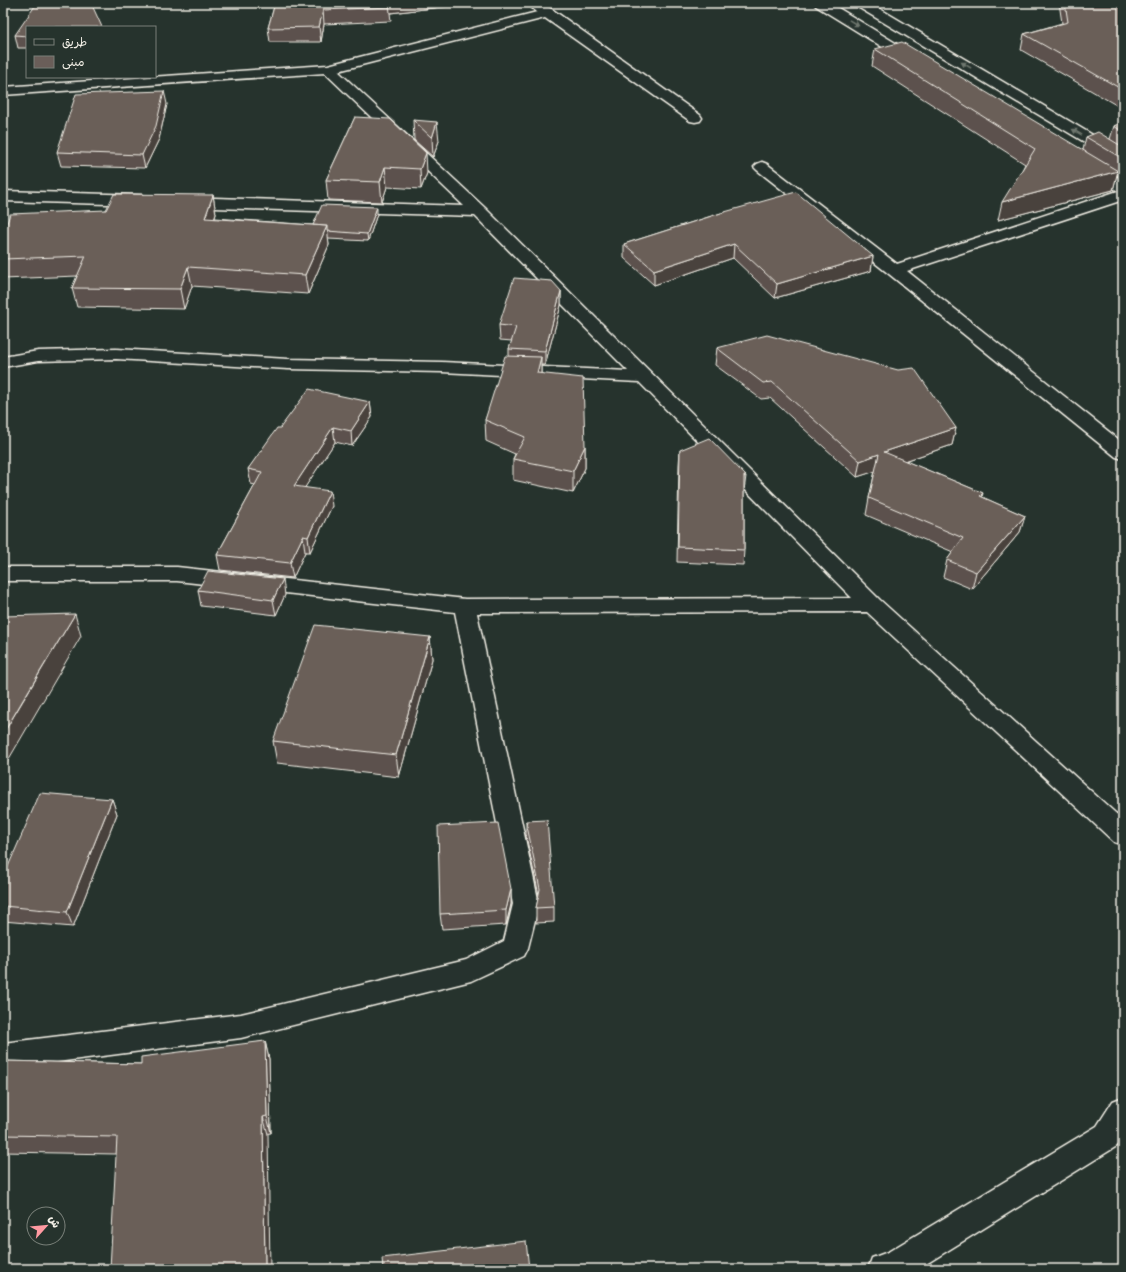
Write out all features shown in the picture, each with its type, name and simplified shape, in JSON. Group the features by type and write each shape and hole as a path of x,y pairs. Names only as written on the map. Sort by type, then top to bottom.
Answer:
{"street":[{"path":"534,3 695,118"},
{"path":"821,3 926,67"},
{"path":"861,3 1123,159"},
{"path":"3,91 328,69 548,13"},
{"path":"328,69 478,211 872,605 1123,835"},
{"path":"1075,158 1123,188"},
{"path":"762,167 895,270 1123,454"},
{"path":"895,270 1123,195"},
{"path":"3,196 478,211"},
{"path":"3,362 38,356 116,354 288,364 442,367 644,377"},
{"path":"3,574 177,574 465,606 872,605"},
{"path":"3,1056 241,1026 471,970 515,948 526,904 465,606"},
{"path":"883,1269 894,1266 1107,1136 1123,1110"}],"building":[{"path":"37,3 91,3 102,26 26,26 26,36 15,35"},
{"path":"275,3 389,3 390,7 323,10 319,27 268,28"},
{"path":"1065,3 1123,3 1123,90 1024,34 1068,22"},
{"path":"902,42 1118,171 1002,202 1035,149 875,49"},
{"path":"164,91 156,126 142,155 57,152 76,94"},
{"path":"355,117 390,119 426,153 420,169 385,167 380,182 326,180"},
{"path":"413,120 437,122 432,138"},
{"path":"1123,122 1123,132 1114,126"},
{"path":"1098,132 1123,147 1123,159 1086,137"},
{"path":"796,192 873,256 777,284 734,244 654,270 624,244 721,213"},
{"path":"114,194 213,195 205,218 327,226 305,275 188,267 180,289 72,288 86,256 3,259 3,235 10,214 106,210"},
{"path":"322,205 377,207 367,234 327,231 327,226 313,225"},
{"path":"514,278 552,281 561,291 545,351 509,349 516,327 499,325"},
{"path":"767,335 898,370 914,368 956,428 884,452 983,493 980,496 1025,516 976,572 947,560 963,538 869,498 879,454 860,461 772,382 763,383 717,348"},
{"path":"505,356 541,357 537,373 583,378 585,446 573,471 513,459 525,437 485,420"},
{"path":"309,389 370,402 351,431 333,427 294,486 330,491 308,537 303,536 290,563 217,555 262,472 248,469 277,428 280,428"},
{"path":"709,438 746,476 744,476 744,550 678,547 680,450"},
{"path":"208,571 283,579 273,600 198,590"},
{"path":"75,614 23,700 3,734 3,616"},
{"path":"315,625 430,637 396,755 273,741"},
{"path":"40,793 112,799 67,912 3,906 3,878"},
{"path":"547,820 554,907 536,908 540,889 526,821"},
{"path":"498,823 511,889 506,910 440,914 438,826"},
{"path":"265,1041 267,1116 263,1117 265,1269 110,1269 117,1137 3,1135 3,1061 141,1064 141,1057"},
{"path":"526,1241 529,1269 383,1269 382,1258"}]}
